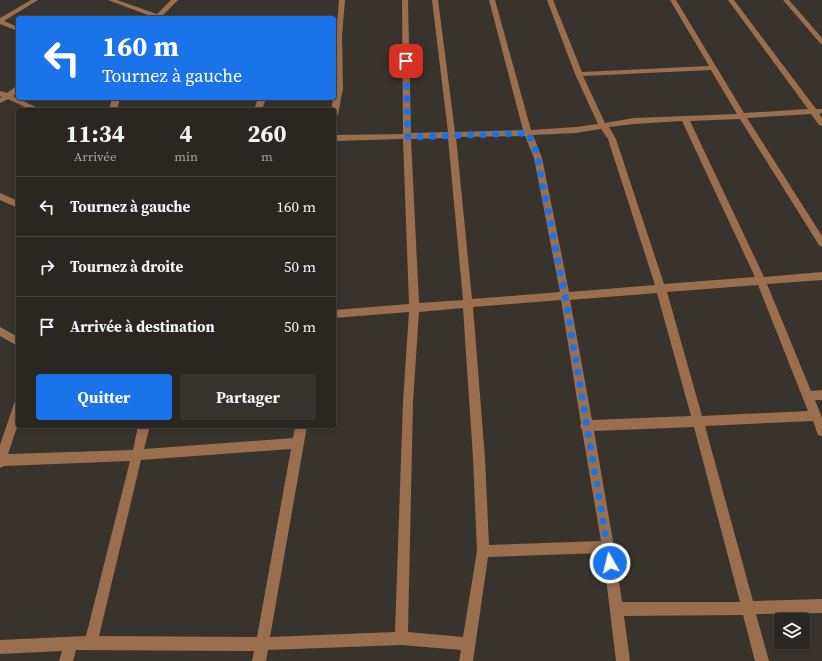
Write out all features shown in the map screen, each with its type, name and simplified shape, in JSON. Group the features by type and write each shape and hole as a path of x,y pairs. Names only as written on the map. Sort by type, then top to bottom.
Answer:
{"street":[{"path":"0,21 35,0"},
{"path":"111,0 153,16"},
{"path":"157,16 175,0"},
{"path":"335,108 339,88 337,36 342,0"},
{"path":"401,638 408,402 414,308 405,0"},
{"path":"435,0 452,136 468,304 479,458 483,551 466,661"},
{"path":"492,0 528,133 538,158 565,296 586,426 608,547 623,661"},
{"path":"550,0 579,74 602,125 607,130 612,140 660,289 698,421 762,661"},
{"path":"673,0 742,116 822,243"},
{"path":"731,0 818,111 822,123"},
{"path":"786,0 822,42"},
{"path":"0,21 16,28"},
{"path":"579,74 713,68"},
{"path":"0,101 4,95 16,90"},
{"path":"4,95 33,108"},
{"path":"336,138 528,133 576,130 634,121 818,111"},
{"path":"686,118 761,281 822,431"},
{"path":"0,197 16,204"},
{"path":"336,314 822,276"},
{"path":"0,331 16,341"},
{"path":"808,396 822,395"},
{"path":"16,413 0,461 137,455 298,443"},
{"path":"586,426 816,416"},
{"path":"91,643 144,428"},
{"path":"259,661 300,428"},
{"path":"483,551 608,547"},
{"path":"616,609 822,606"},
{"path":"0,647 91,643 261,644 401,638 468,644"},
{"path":"66,661 71,644"}],"route":[{"path":"406,61 408,137 528,133 536,151 565,296 610,563"}]}
